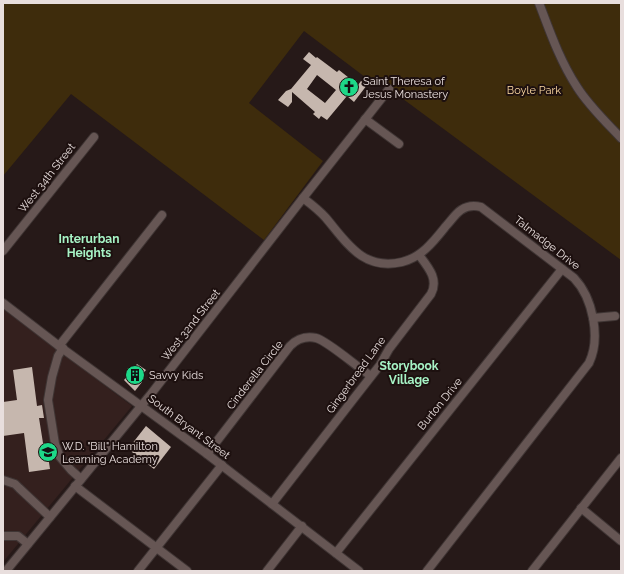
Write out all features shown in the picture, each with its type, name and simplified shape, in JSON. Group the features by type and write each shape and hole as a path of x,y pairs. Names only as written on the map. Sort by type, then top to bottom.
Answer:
{"street":[{"path":"539,3 564,65 577,88 621,138"},
{"name":"West 32nd Street","path":"10,570 28,544 156,388 389,89"},
{"path":"365,119 399,144"},
{"name":"West 34th Street","path":"3,251 94,137"},
{"name":"Talmadge Drive","path":"303,198 325,216 353,251 374,261 391,263 407,261 419,255 438,237 458,212 466,207 481,207 574,278 584,291 593,318 594,350 589,363 427,571"},
{"path":"81,479 60,457 55,444 48,400 58,356 61,347 162,214"},
{"name":"Gingerbread Lane","path":"272,504 380,365 388,349 434,290 434,279 432,274 419,255"},
{"name":"Burton Drive","path":"336,552 562,269"},
{"name":"South Bryant Street","path":"3,303 222,465 360,571"},
{"path":"593,318 616,316"},
{"name":"Cinderella Circle","path":"207,454 290,346 299,340 310,337 321,340 371,376"},
{"path":"532,571 621,458"},
{"path":"138,571 222,465"},
{"path":"3,480 15,484 50,517"},
{"path":"75,486 187,571"},
{"path":"581,508 621,541"},
{"path":"267,571 302,526"},
{"path":"3,536 18,536 28,544"}],"shaded area":[{"name":"W.D. \"Bill\" Hamilton Learning Academy","path":"3,309 132,406 3,562"}],"green space":[{"name":"Boyle Park","path":"3,3 621,3 621,260 376,79 373,83 304,31 249,103 323,161 264,240 71,94 3,176"}],"building":[{"name":"Saint Theresa of Jesus Monastery","path":"309,52 337,72 339,70 358,85 361,81 367,85 354,102 347,96 327,120 321,116 319,119 313,114 315,112 292,92 292,102 288,107 278,100 286,91 291,89 311,65 303,59","holes":["317,75 336,90 325,103 307,89"]},
{"name":"Savvy Kids","path":"137,364 146,370 139,379 142,382 135,391 124,380"},
{"name":"W.D. \"Bill\" Hamilton Learning Academy","path":"32,367 37,406 42,405 44,418 39,418 43,443 46,443 50,469 29,472 24,433 3,436 3,402 17,400 13,370"},
{"path":"146,426 171,447 154,469 128,449"}],"place":[{"name":"Saint Theresa of Jesus Monastery","path":"349,87"},
{"name":"Savvy Kids","path":"135,375"},
{"name":"W.D. \"Bill\" Hamilton Learning Academy","path":"48,452"}],"district":[{"name":"Interurban Heights","path":"89,246"},
{"name":"Storybook Village","path":"409,373"}]}
